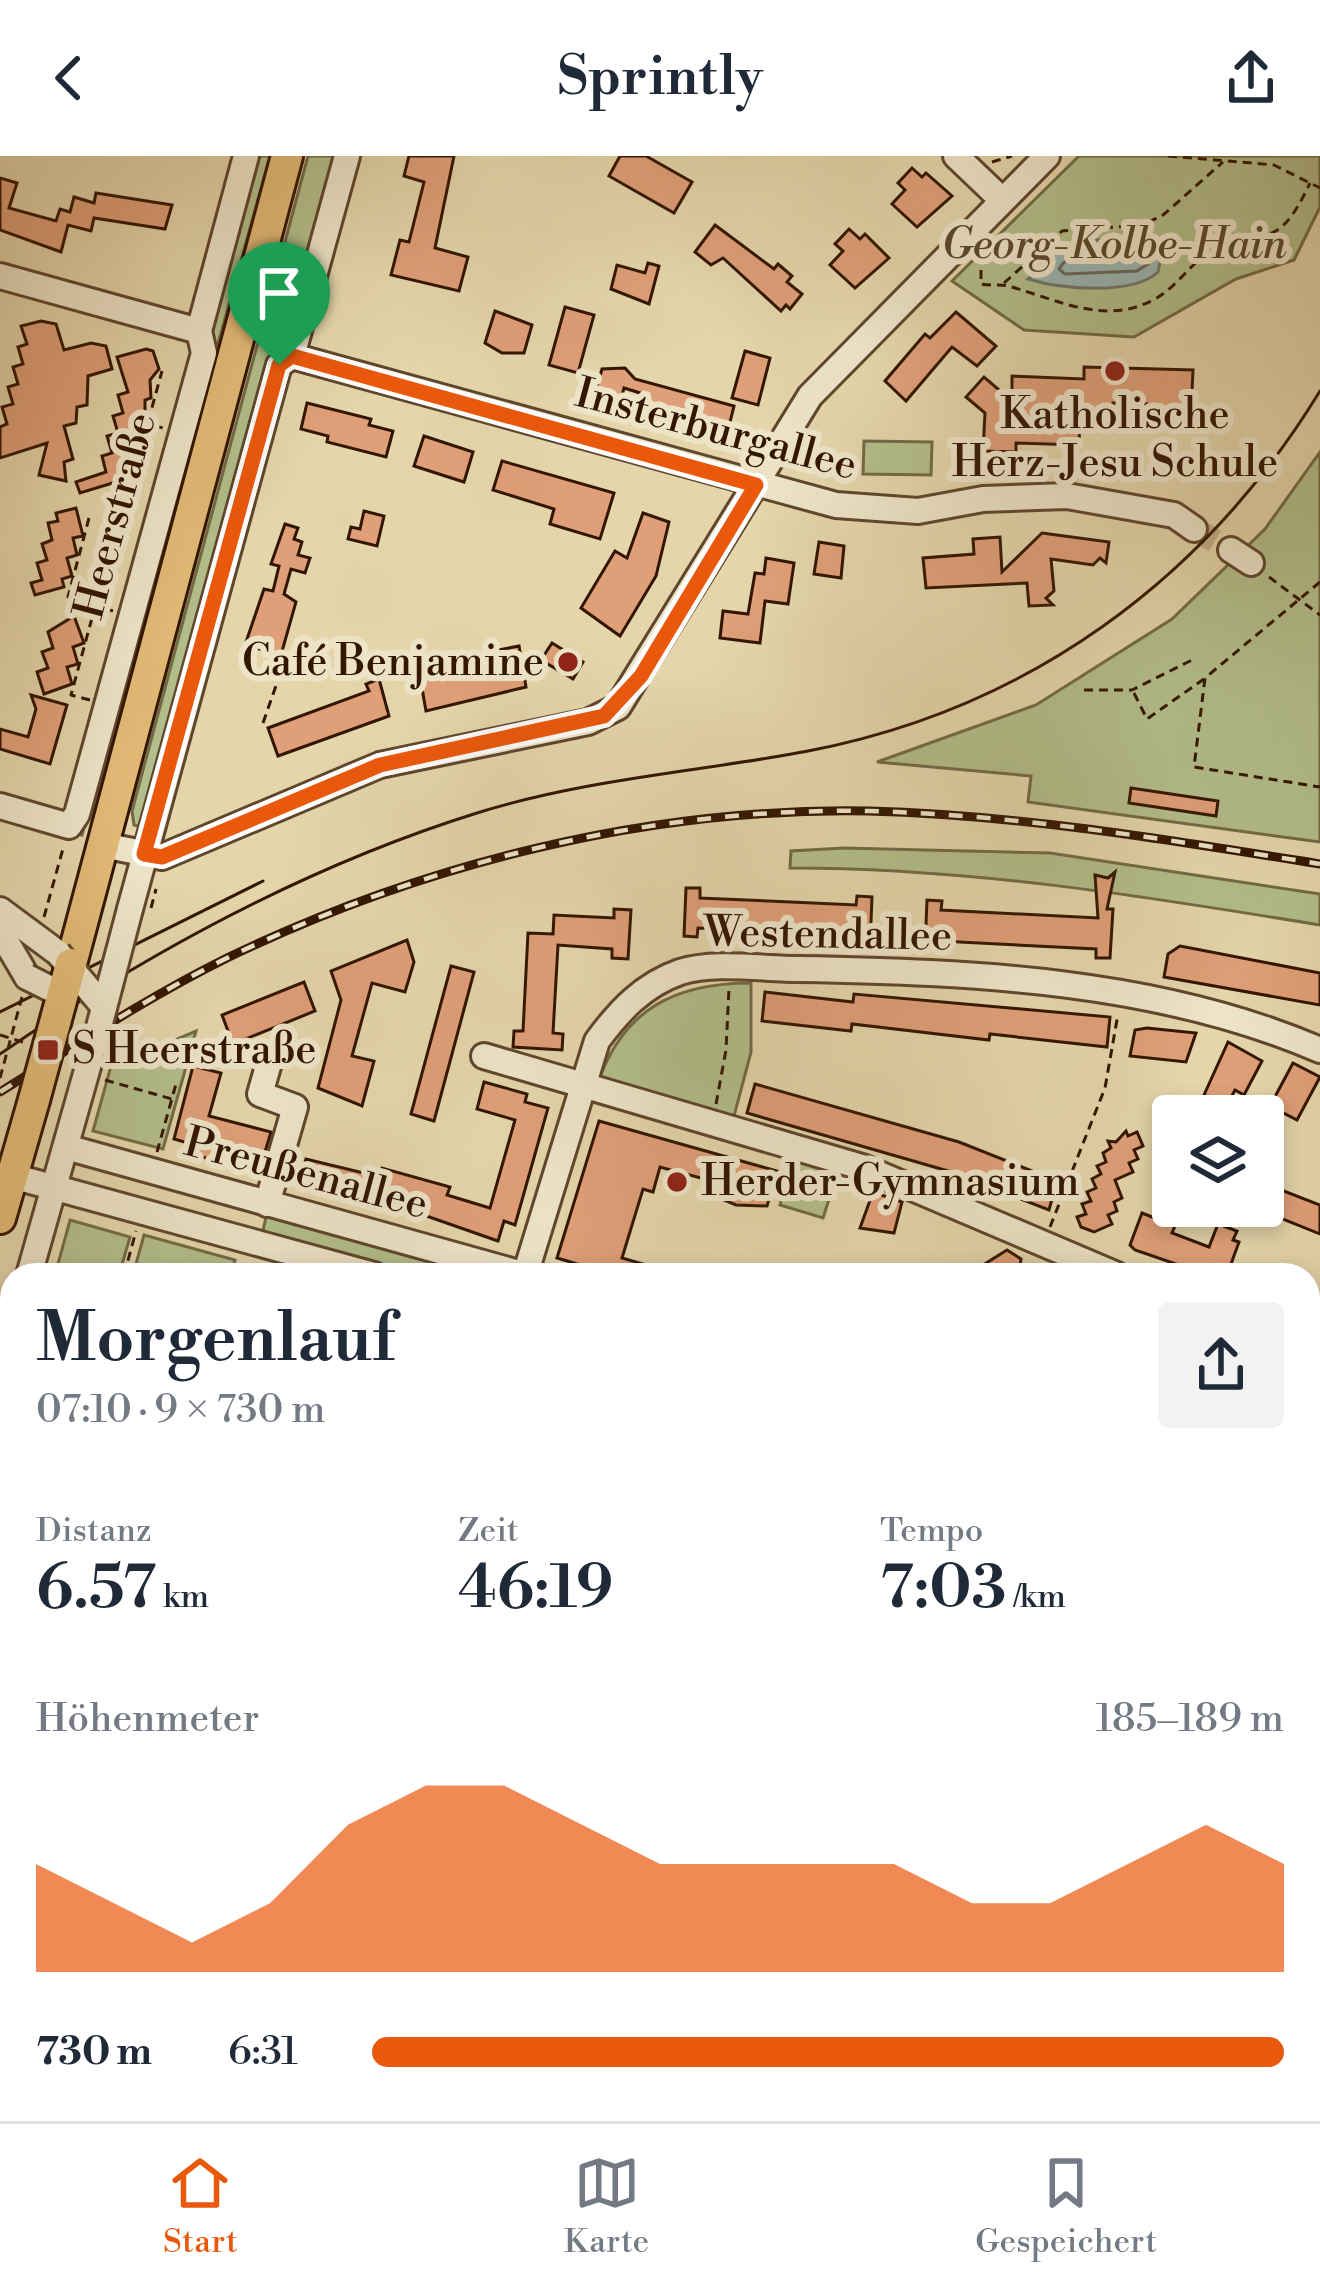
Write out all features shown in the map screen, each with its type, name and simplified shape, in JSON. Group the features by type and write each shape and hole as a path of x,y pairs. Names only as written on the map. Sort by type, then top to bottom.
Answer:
{"main road":[{"name":"Heerstraße","path":"0,1216 287,156"}],"street":[{"name":"Heerstraße","path":"69,826 77,814 204,353 199,332 246,156"},
{"path":"31,1263 130,909 153,856 182,761 279,365 292,356 347,156"},
{"path":"956,156 1002,200"},
{"path":"103,844 153,856 380,765 604,716 641,676 810,396 1047,156"},
{"path":"0,276 199,332"},
{"name":"Insterburgallee","path":"292,356 756,485 887,511 1041,494 1097,499 1184,522"},
{"path":"0,806 69,826"},
{"path":"0,910 69,952 104,1006"},
{"path":"0,931 25,984 63,995"},
{"name":"Westendallee","path":"529,1263 597,1041 620,1010 680,972 705,968 905,971 1046,984 1210,1012 1320,1049"},
{"path":"484,1056 580,1088 865,1168 1067,1263"},
{"path":"266,1204 295,1107 260,1094 268,1064"},
{"name":"Preußenallee","path":"66,1147 482,1263"},
{"name":"Preußenallee","path":"12,1176 331,1263"},
{"path":"207,1228 202,1217 207,1198 218,1190"}],"path":[{"path":"987,162 1012,156"},
{"path":"1168,156 1274,166 1320,188"},
{"path":"1003,284 1062,231 1141,225 1198,188 1223,162"},
{"path":"976,249 983,258 981,284 1003,284 1054,303 1094,310 1134,308 1184,280 1208,253 1275,236 1294,218 1310,183"},
{"path":"133,475 162,371"},
{"path":"147,424 164,429"},
{"path":"89,518 68,597 115,611"},
{"path":"1241,556 1320,615"},
{"path":"1132,690 1147,718 1205,678 1320,583"},
{"path":"91,700 71,695 96,605"},
{"path":"263,723 286,657"},
{"path":"1084,690 1132,690 1194,658"},
{"path":"1205,678 1194,767 1320,788"},
{"path":"42,924 69,826"},
{"path":"713,1116 726,1050 729,981"},
{"path":"0,1078 25,984"},
{"path":"1049,1230 1105,1088 1120,1007"},
{"path":"0,1035 23,1042"},
{"path":"97,1078 172,1099"},
{"path":"157,1154 176,1084"},
{"path":"127,1263 136,1230"}],"green space":[{"path":"253,156 270,156 82,835 72,832 213,347 209,320"},
{"path":"308,156 342,156 298,314 274,359 141,827 134,825 132,811"},
{"name":"Georg-Kolbe-Hain","path":"1079,156 1320,156 1320,207 1294,260 1236,279 1134,337 1024,330 952,281"},
{"path":"864,441 932,442 931,475 863,474"},
{"path":"1320,452 1320,842 1028,802 1031,776 877,762 1036,705 1172,619 1265,529"},
{"path":"791,851 1050,853 1320,894 1320,925 990,878 790,868"},
{"path":"751,983 751,1052 733,1120 598,1082 622,1036 656,1005 699,988"},
{"path":"196,1031 163,1149 93,1131 119,1037 156,1048"},
{"path":"793,1158 838,1172 823,1218 780,1205"},
{"path":"267,1213 450,1263 359,1263 262,1235"},
{"path":"70,1220 130,1237 122,1263 58,1263"},
{"path":"144,1235 235,1260 234,1263 136,1263"}],"water":[{"path":"1084,240 1148,240 1162,252 1158,272 1146,280 1114,287 1076,288 1028,279 1057,250"}],"building":[{"path":"409,156 454,156 435,248 468,257 459,291 391,275 400,240 409,242 424,182 404,176"},
{"path":"620,156 646,156 692,182 674,213 609,176"},
{"path":"912,168 922,177 926,173 952,196 917,227 892,204 905,190 898,183"},
{"path":"0,178 17,183 9,208 56,221 60,209 70,212 74,197 94,203 96,193 172,205 165,229 94,218 91,231 68,225 61,252 0,230"},
{"path":"715,225 774,269 778,264 792,276 787,282 802,294 790,309 786,305 781,311 723,258 711,265 695,252"},
{"path":"849,229 860,239 865,234 889,258 855,288 830,265 843,251 835,244"},
{"path":"648,263 659,266 649,304 611,289 617,265 645,273"},
{"path":"565,307 594,315 578,373 549,365"},
{"path":"495,311 532,325 524,353 502,353 485,343"},
{"path":"956,312 996,346 977,366 952,347 906,401 885,381 925,334 930,338"},
{"path":"41,321 56,324 64,350 91,343 106,346 112,369 88,376 87,405 77,407 76,423 64,426 73,459 64,462 66,481 39,475 47,443 0,458 0,427 7,424 2,407 13,404 8,387 18,384 13,367 23,364 18,347 27,344 21,326"},
{"path":"153,351 159,369 150,380 151,398 145,400 145,418 139,420 140,438 133,440 129,478 80,493 76,482 106,472 102,456 112,453 107,436 118,433 113,416 123,413 118,395 128,392 117,357"},
{"path":"745,351 770,358 758,405 732,398"},
{"path":"1084,367 1193,370 1191,413 1147,412 1147,404 1113,403 1112,413 1080,412 1079,445 1016,443 1016,452 983,451 985,413 966,397 984,377 1012,401 1012,376 1084,379"},
{"path":"625,368 635,379 734,406 727,434 646,412 650,396 624,388 621,400 595,393 602,369"},
{"path":"307,403 371,419 369,425 393,431 386,457 327,442 328,436 301,429"},
{"path":"424,436 473,452 464,482 414,466"},
{"path":"502,461 614,493 600,539 550,524 554,509 493,490"},
{"path":"76,508 83,536 73,538 77,555 67,558 72,576 62,579 64,587 35,595 31,583 42,580 37,563 47,560 42,544 52,540 48,523 58,521 56,513"},
{"path":"364,511 384,516 377,546 348,539 351,527 360,529"},
{"path":"643,513 669,522 656,576 620,636 581,608 615,551 627,558"},
{"path":"285,524 298,528 294,539 302,542 298,555 310,558 305,573 291,569 284,594 296,602 281,655 245,645 264,589 273,591 279,566 271,564"},
{"path":"1042,533 1109,542 1106,563 1100,558 1093,565 1051,559 1054,591 1046,598 1053,605 1029,606 1027,583 926,588 923,558 974,554 973,539 1000,537 1002,572"},
{"path":"819,542 844,546 841,578 814,574"},
{"path":"766,558 794,563 788,604 765,601 760,643 720,638 723,611 748,614 755,573 764,574"},
{"path":"74,616 84,643 73,647 78,664 67,667 72,684 44,694 37,672 48,668 42,652 53,648 48,632"},
{"path":"552,643 583,662 573,679 541,660"},
{"path":"519,646 526,687 426,711 420,677 475,668 473,655"},
{"path":"379,679 389,716 278,756 268,728 369,691 366,684"},
{"path":"31,695 67,705 50,764 0,749 0,729 28,737 36,709"},
{"path":"1131,788 1218,801 1216,816 1129,803"},
{"path":"1115,872 1107,909 1113,909 1110,958 1096,958 1096,949 940,941 939,949 925,949 927,900 942,901 941,910 1098,918 1095,875 1108,878"},
{"path":"686,888 700,888 700,898 856,905 857,896 872,897 870,946 854,945 855,936 698,928 697,937 684,936"},
{"path":"614,909 631,910 628,959 612,958 612,949 558,945 553,1033 563,1034 562,1050 513,1047 514,1031 523,1031 528,933 553,934 554,915 614,918"},
{"path":"407,940 414,962 405,992 372,983 352,1056 374,1061 362,1106 318,1088 341,1000 331,971"},
{"path":"1180,946 1320,973 1320,1005 1164,977 1168,954"},
{"path":"451,966 474,972 434,1121 411,1114"},
{"path":"304,982 315,1011 233,1044 222,1015"},
{"path":"765,992 853,1002 854,994 1110,1017 1107,1047 990,1034 989,1040 852,1024 851,1031 762,1021"},
{"path":"1135,1030 1196,1033 1186,1062 1130,1056"},
{"path":"1228,1042 1262,1061 1244,1095 1235,1090 1232,1095 1204,1095"},
{"path":"1293,1063 1320,1077 1297,1120 1284,1113 1284,1095 1276,1095"},
{"path":"193,1066 221,1073 209,1116 271,1132 262,1162 214,1150 212,1160 193,1154 195,1145 174,1139"},
{"path":"484,1082 527,1094 525,1102 548,1108 515,1225 504,1221 498,1241 378,1199 376,1208 298,1186 306,1159 380,1177 382,1168 450,1187 447,1195 490,1208 515,1120 477,1109"},
{"path":"755,1084 959,1142 1057,1181 1049,1210 948,1171 747,1113"},
{"path":"599,1121 777,1171 767,1206 736,1205 712,1195 716,1182 660,1167 653,1192 643,1189 622,1258 640,1263 574,1263 557,1258"},
{"path":"1126,1131 1128,1136 1137,1132 1143,1146 1134,1150 1138,1159 1129,1163 1133,1172 1115,1180 1122,1198 1114,1202 1117,1211 1108,1215 1112,1224 1094,1232 1081,1227 1077,1217 1086,1214 1082,1204 1091,1201 1087,1192 1096,1188 1092,1179 1101,1174 1097,1166 1106,1162 1103,1153 1111,1148 1108,1141 1116,1142"},
{"path":"1284,1191 1320,1205 1320,1234 1284,1219"},
{"path":"873,1192 902,1202 894,1233 860,1228"},
{"path":"1142,1213 1152,1217 1152,1227 1175,1227 1172,1233 1209,1247 1217,1227 1237,1231 1233,1240 1239,1242 1231,1263 1173,1263 1130,1245"},
{"path":"1007,1250 1021,1259 1020,1263 986,1263"}],"tunnel":[{"path":"1194,529 1231,550"}],"tram line":[{"path":"0,1054 171,947 290,886 414,834 559,792 808,751 888,731 964,704 1036,669 1103,626 1165,577 1222,522 1274,459 1320,391"},
{"path":"0,1012 263,881"}],"railway":[{"path":"0,1092 169,989 302,924 459,869 622,831 787,812 926,813 1095,830 1320,864"}],"place":[{"name":"Katholische Herz-Jesu Schule","path":"1115,371"},
{"name":"Café Benjamine","path":"568,662"},
{"name":"S Heerstraße","path":"48,1050"},
{"name":"Herder-Gymnasium","path":"677,1182"}],"route":[{"path":"292,356 756,485 629,695 604,716 380,765 330,782 162,857 144,854 171,758 279,365 292,356"}]}
